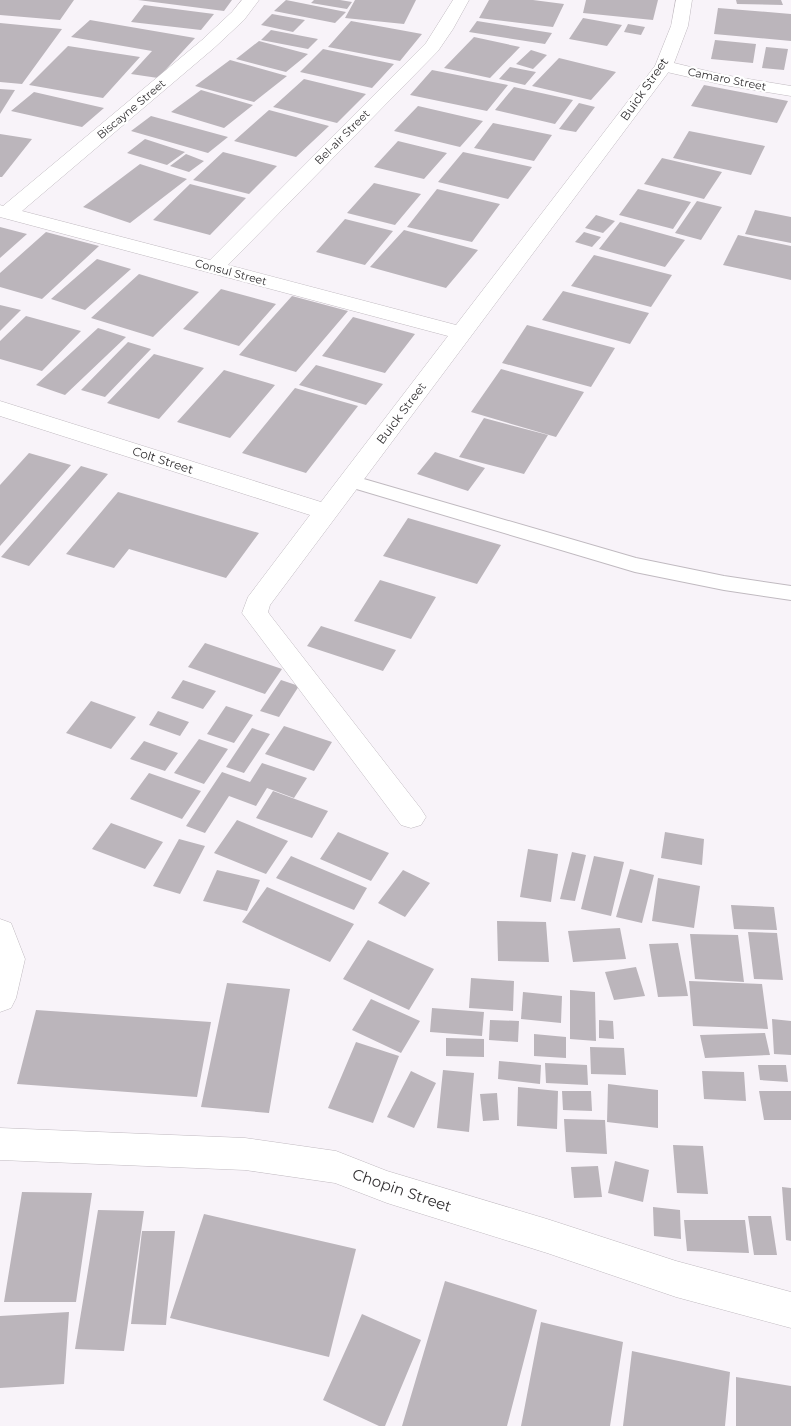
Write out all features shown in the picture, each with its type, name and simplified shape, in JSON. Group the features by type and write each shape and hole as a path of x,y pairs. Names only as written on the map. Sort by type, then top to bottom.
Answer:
{"street":[{"name":"Biscayne Street","path":"4,212 208,44 238,16 251,0"},
{"name":"Bel-air Street","path":"214,268 432,47 445,29 461,0"},
{"name":"Buick Street","path":"411,817 255,613 257,603 664,66 678,35 684,15 684,0"},
{"name":"Camaro Street","path":"664,66 733,82 791,91"},
{"name":"Consul Street","path":"4,212 462,333"},
{"name":"Colt Street","path":"0,408 327,512"},
{"path":"0,932 9,959 0,998"},
{"name":"Chopin Street","path":"0,1144 245,1154 336,1167 387,1187 547,1236 676,1280 791,1310"}],"lane":[{"path":"350,481 635,565 724,583 791,593"}],"building":[{"path":"0,0 74,0 60,20 0,15"},
{"path":"138,0 232,0 224,11"},
{"path":"286,0 346,12 335,23 274,11"},
{"path":"314,0 352,2 347,9 311,3"},
{"path":"355,0 416,0 404,24 345,18"},
{"path":"489,0 533,0 564,4 553,27 479,18"},
{"path":"586,0 658,0 653,20 583,13"},
{"path":"736,0 781,0 783,5 737,4"},
{"path":"144,5 214,14 201,30 131,22"},
{"path":"718,8 791,14 791,41 714,34"},
{"path":"272,14 305,20 293,32 261,25"},
{"path":"583,18 622,25 607,46 569,39"},
{"path":"90,20 195,38 158,78 131,74 152,51 71,37"},
{"path":"351,21 422,34 400,61 328,47"},
{"path":"477,21 552,33 545,44 469,32"},
{"path":"0,23 62,29 22,84 0,82"},
{"path":"628,24 645,27 641,35 624,32"},
{"path":"271,30 318,39 308,49 261,40"},
{"path":"474,37 520,47 490,78 444,68"},
{"path":"715,40 756,44 753,63 711,59"},
{"path":"259,41 308,54 286,72 236,59"},
{"path":"68,46 140,57 103,98 29,85"},
{"path":"766,47 788,49 784,70 762,68"},
{"path":"323,49 394,64 372,88 300,72"},
{"path":"531,50 547,55 533,69 516,64"},
{"path":"559,58 616,72 591,100 532,86"},
{"path":"230,60 287,76 254,102 195,86"},
{"path":"510,67 536,72 525,85 499,79"},
{"path":"432,70 508,85 487,111 410,95"},
{"path":"304,79 366,94 337,123 273,107"},
{"path":"704,85 788,101 777,123 691,106"},
{"path":"514,87 573,100 555,124 495,110"},
{"path":"0,89 15,90 0,114"},
{"path":"201,90 253,105 224,128 171,112"},
{"path":"34,92 104,108 82,127 11,111"},
{"path":"579,103 595,107 576,132 559,129"},
{"path":"418,106 483,121 460,147 394,131"},
{"path":"269,110 329,126 296,157 234,141"},
{"path":"151,116 228,137 208,153 131,131"},
{"path":"493,123 552,135 534,161 474,148"},
{"path":"689,131 765,146 751,175 673,158"},
{"path":"0,134 32,139 2,177 0,177"},
{"path":"145,139 185,152 167,165 127,153"},
{"path":"398,141 447,153 424,179 374,167"},
{"path":"223,152 277,166 249,194 193,180"},
{"path":"463,152 532,167 508,199 438,182"},
{"path":"186,154 204,161 189,172 170,166"},
{"path":"662,158 722,172 704,199 644,184"},
{"path":"140,164 187,179 130,223 83,207"},
{"path":"374,183 421,194 395,225 347,213"},
{"path":"190,184 246,198 210,235 153,220"},
{"path":"437,189 500,204 472,242 407,227"},
{"path":"638,189 691,202 673,229 619,215"},
{"path":"697,201 722,207 701,240 675,233"},
{"path":"755,210 791,217 791,243 745,234"},
{"path":"596,215 615,221 603,233 585,228"},
{"path":"345,219 393,231 365,265 316,252"},
{"path":"620,222 685,240 665,267 599,249"},
{"path":"0,227 27,234 0,258"},
{"path":"404,230 478,250 446,288 370,267"},
{"path":"46,232 99,246 42,299 0,287 0,273"},
{"path":"584,232 601,237 592,247 575,242"},
{"path":"738,235 791,246 791,280 723,265"},
{"path":"594,255 672,275 651,307 571,286"},
{"path":"97,259 131,269 85,310 51,299"},
{"path":"139,274 199,292 153,337 91,318"},
{"path":"221,289 276,304 239,346 183,329"},
{"path":"563,291 649,313 630,344 542,320"},
{"path":"292,296 348,311 296,372 239,355"},
{"path":"0,305 21,310 0,331"},
{"path":"26,316 81,331 42,371 0,359 0,341"},
{"path":"353,317 415,334 385,373 322,356"},
{"path":"527,325 615,348 591,387 502,363"},
{"path":"98,328 126,337 65,395 36,385"},
{"path":"128,342 151,349 105,397 81,390"},
{"path":"154,354 204,368 159,419 107,403"},
{"path":"316,365 383,384 366,405 299,385"},
{"path":"501,369 584,392 556,437 471,412"},
{"path":"224,370 275,385 230,438 177,422"},
{"path":"295,388 358,406 306,473 242,453"},
{"path":"484,418 548,435 524,474 459,457"},
{"path":"435,452 485,468 468,491 417,474"},
{"path":"29,453 71,465 0,546 0,485"},
{"path":"81,466 108,474 29,566 1,557"},
{"path":"118,492 259,533 226,578 129,549 114,568 66,554"},
{"path":"408,518 501,545 477,584 383,556"},
{"path":"380,580 436,597 411,639 354,621"},
{"path":"321,626 396,650 383,671 307,646"},
{"path":"205,643 282,669 265,694 188,667"},
{"path":"183,680 216,691 203,709 171,698"},
{"path":"281,680 299,686 279,717 260,711"},
{"path":"91,701 136,717 111,749 66,733"},
{"path":"226,706 253,715 234,743 207,734"},
{"path":"158,711 189,722 180,736 149,725"},
{"path":"284,726 332,742 314,771 265,754"},
{"path":"252,728 270,734 244,773 226,767"},
{"path":"199,739 228,749 204,784 174,773"},
{"path":"144,741 178,753 165,771 130,759"},
{"path":"262,763 307,778 294,798 267,788 256,806 229,796 205,833 186,826 222,772 250,782"},
{"path":"149,773 201,791 182,819 130,799"},
{"path":"273,791 328,811 312,838 256,818"},
{"path":"237,820 288,841 266,874 214,853"},
{"path":"111,823 163,842 145,869 92,849"},
{"path":"338,832 389,853 371,881 320,859"},
{"path":"665,832 704,839 702,865 661,858"},
{"path":"179,839 205,846 180,894 153,886"},
{"path":"528,849 558,854 551,902 520,897"},
{"path":"572,852 586,855 575,901 560,899"},
{"path":"291,856 367,888 354,910 276,878"},
{"path":"594,856 624,862 611,916 581,909"},
{"path":"630,869 654,875 642,923 616,917"},
{"path":"217,870 260,880 247,911 203,901"},
{"path":"403,870 430,883 405,917 378,903"},
{"path":"658,878 700,886 694,928 652,921"},
{"path":"267,887 354,924 330,962 242,922"},
{"path":"731,905 774,907 777,930 734,929"},
{"path":"497,921 546,922 549,962 498,961"},
{"path":"620,928 626,959 573,962 568,931"},
{"path":"748,932 777,933 783,980 754,979"},
{"path":"690,934 738,935 744,982 695,979"},
{"path":"368,940 434,969 409,1010 343,979"},
{"path":"678,943 688,996 658,997 649,944"},
{"path":"636,967 645,996 614,1000 605,972"},
{"path":"471,978 514,981 513,1011 469,1008"},
{"path":"689,981 762,984 768,1029 693,1026"},
{"path":"227,983 290,989 269,1113 201,1107"},
{"path":"570,990 595,992 596,1041 570,1039"},
{"path":"523,992 562,996 561,1023 521,1019"},
{"path":"371,999 420,1021 401,1053 352,1030"},
{"path":"432,1008 484,1012 482,1036 430,1032"},
{"path":"36,1010 211,1022 197,1097 17,1084"},
{"path":"772,1019 791,1021 791,1055 774,1054"},
{"path":"490,1020 519,1021 518,1042 489,1040"},
{"path":"599,1020 613,1021 614,1039 599,1038"},
{"path":"765,1033 770,1055 705,1058 700,1035"},
{"path":"534,1034 566,1037 566,1058 534,1056"},
{"path":"446,1038 484,1039 484,1057 446,1056"},
{"path":"356,1042 399,1056 373,1123 328,1108"},
{"path":"590,1047 624,1048 626,1075 591,1074"},
{"path":"499,1061 541,1065 540,1084 498,1079"},
{"path":"545,1063 587,1065 588,1085 546,1083"},
{"path":"758,1065 786,1065 788,1082 760,1080"},
{"path":"443,1070 474,1073 469,1132 437,1128"},
{"path":"411,1071 436,1083 414,1128 387,1117"},
{"path":"702,1071 744,1072 746,1101 704,1099"},
{"path":"608,1084 658,1090 658,1128 607,1122"},
{"path":"518,1087 558,1091 557,1129 517,1126"},
{"path":"562,1091 591,1091 592,1111 563,1110"},
{"path":"759,1091 791,1091 791,1120 764,1120"},
{"path":"497,1093 499,1120 483,1121 480,1094"},
{"path":"564,1119 605,1120 607,1154 566,1152"},
{"path":"673,1145 703,1146 708,1194 677,1193"},
{"path":"615,1161 649,1170 643,1202 608,1193"},
{"path":"598,1166 602,1197 574,1198 571,1167"},
{"path":"782,1187 791,1188 791,1241 786,1240"},
{"path":"22,1192 92,1193 76,1302 4,1302"},
{"path":"653,1207 680,1210 681,1239 654,1236"},
{"path":"98,1210 144,1211 124,1351 75,1349"},
{"path":"204,1214 356,1249 329,1357 170,1318"},
{"path":"748,1216 771,1216 777,1255 754,1255"},
{"path":"684,1220 745,1220 749,1253 687,1251"},
{"path":"142,1231 175,1231 166,1325 131,1324"},
{"path":"445,1281 537,1310 507,1426 402,1426"},
{"path":"69,1312 64,1384 0,1388 0,1316"},
{"path":"362,1314 421,1340 385,1426 379,1426 323,1400"},
{"path":"541,1322 623,1342 610,1426 521,1426"},
{"path":"632,1351 730,1372 725,1426 623,1426"},
{"path":"736,1377 791,1386 791,1426 736,1426"}]}
